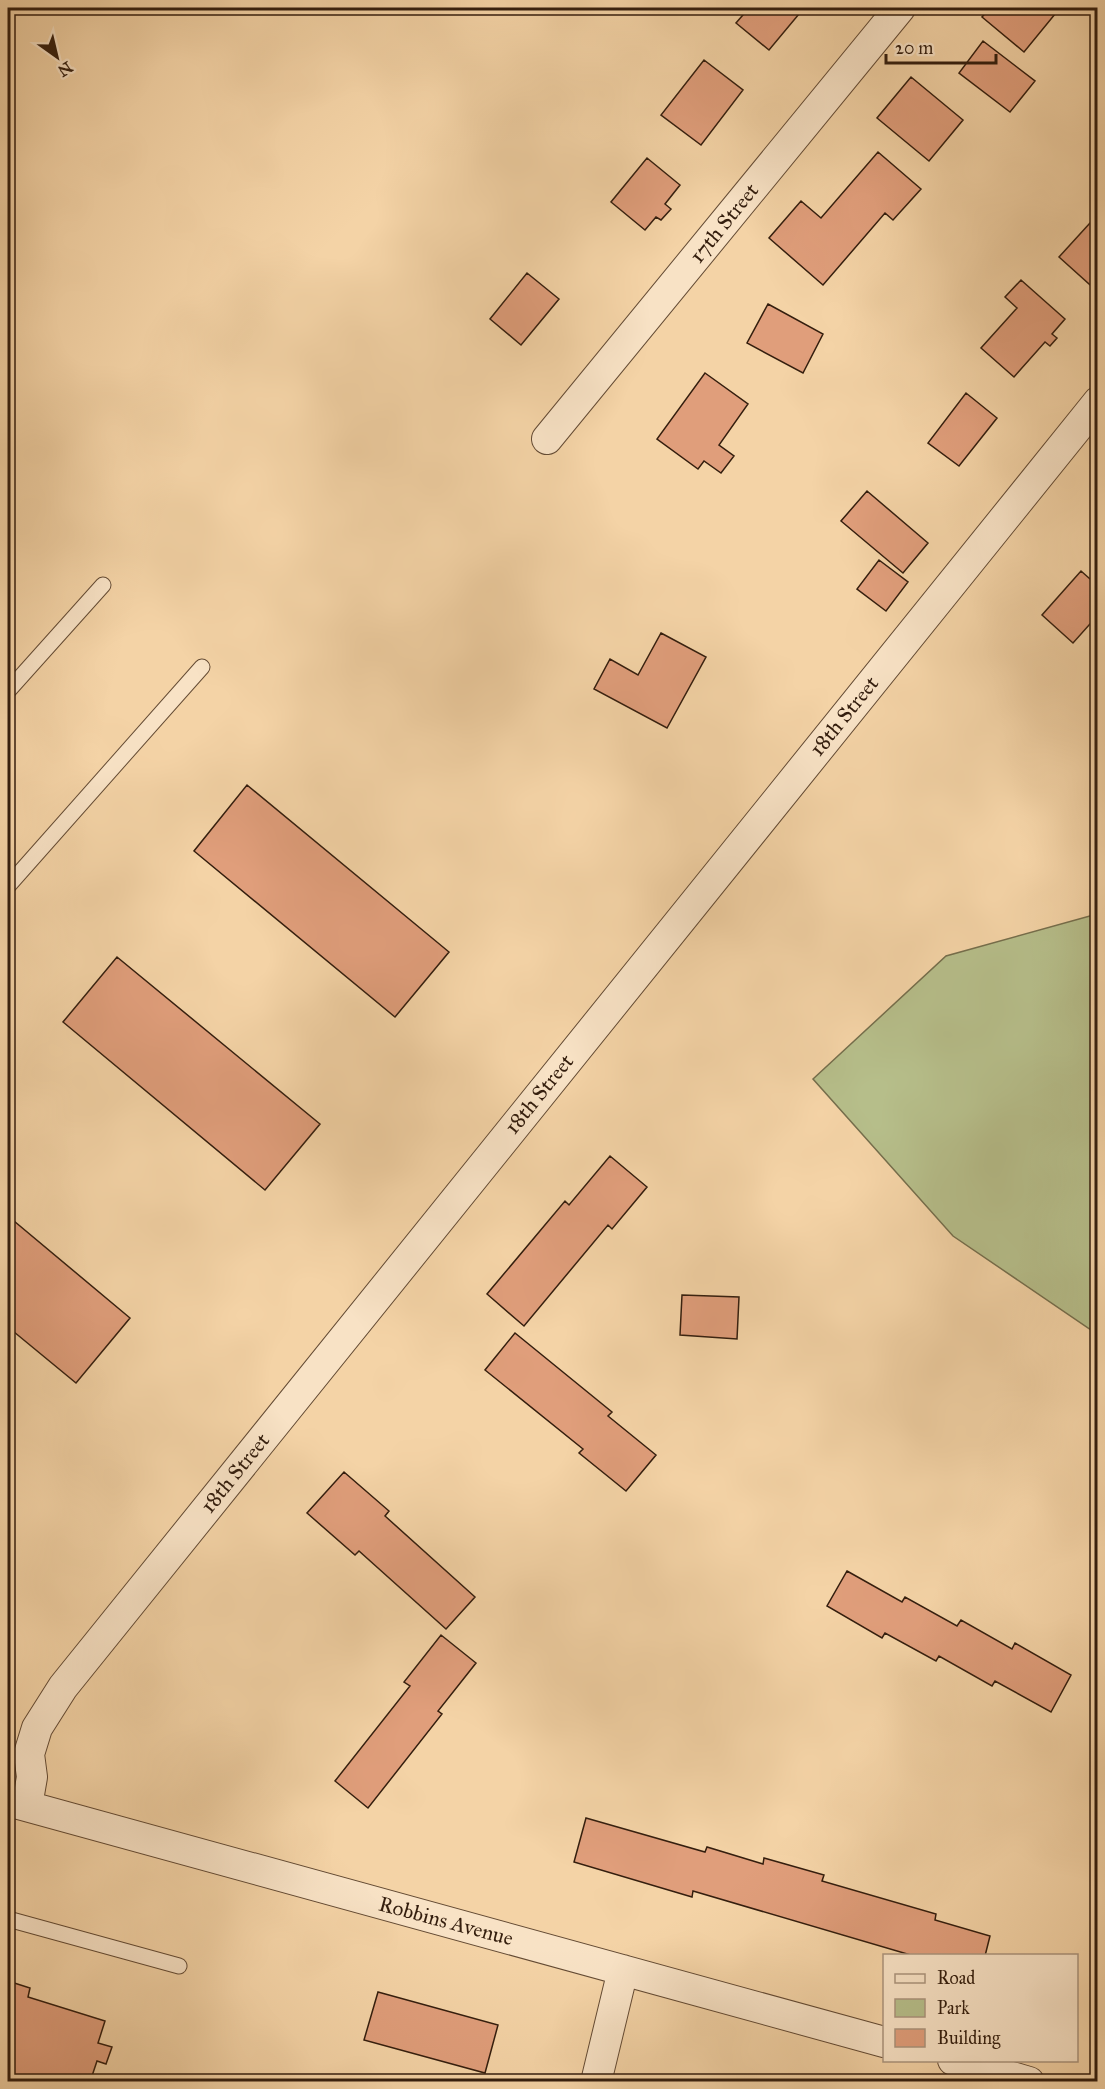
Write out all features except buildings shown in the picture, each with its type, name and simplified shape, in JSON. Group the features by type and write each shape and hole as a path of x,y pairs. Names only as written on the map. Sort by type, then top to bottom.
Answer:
{"street":[{"name":"17th Street","path":"547,440 900,8"},
{"name":"18th Street","path":"17,1803 32,1777 29,1754 37,1728 63,1687 1098,402"},
{"name":"Robbins Avenue","path":"17,1803 883,2041"},
{"path":"596,2082 623,1970"},
{"path":"957,2062 1029,2082"}],"lane":[{"path":"8,691 103,585"},
{"path":"8,886 202,667"},
{"path":"8,1919 179,1966"}],"green space":[{"path":"1098,914 1097,1334 953,1236 813,1079 946,956"}]}
